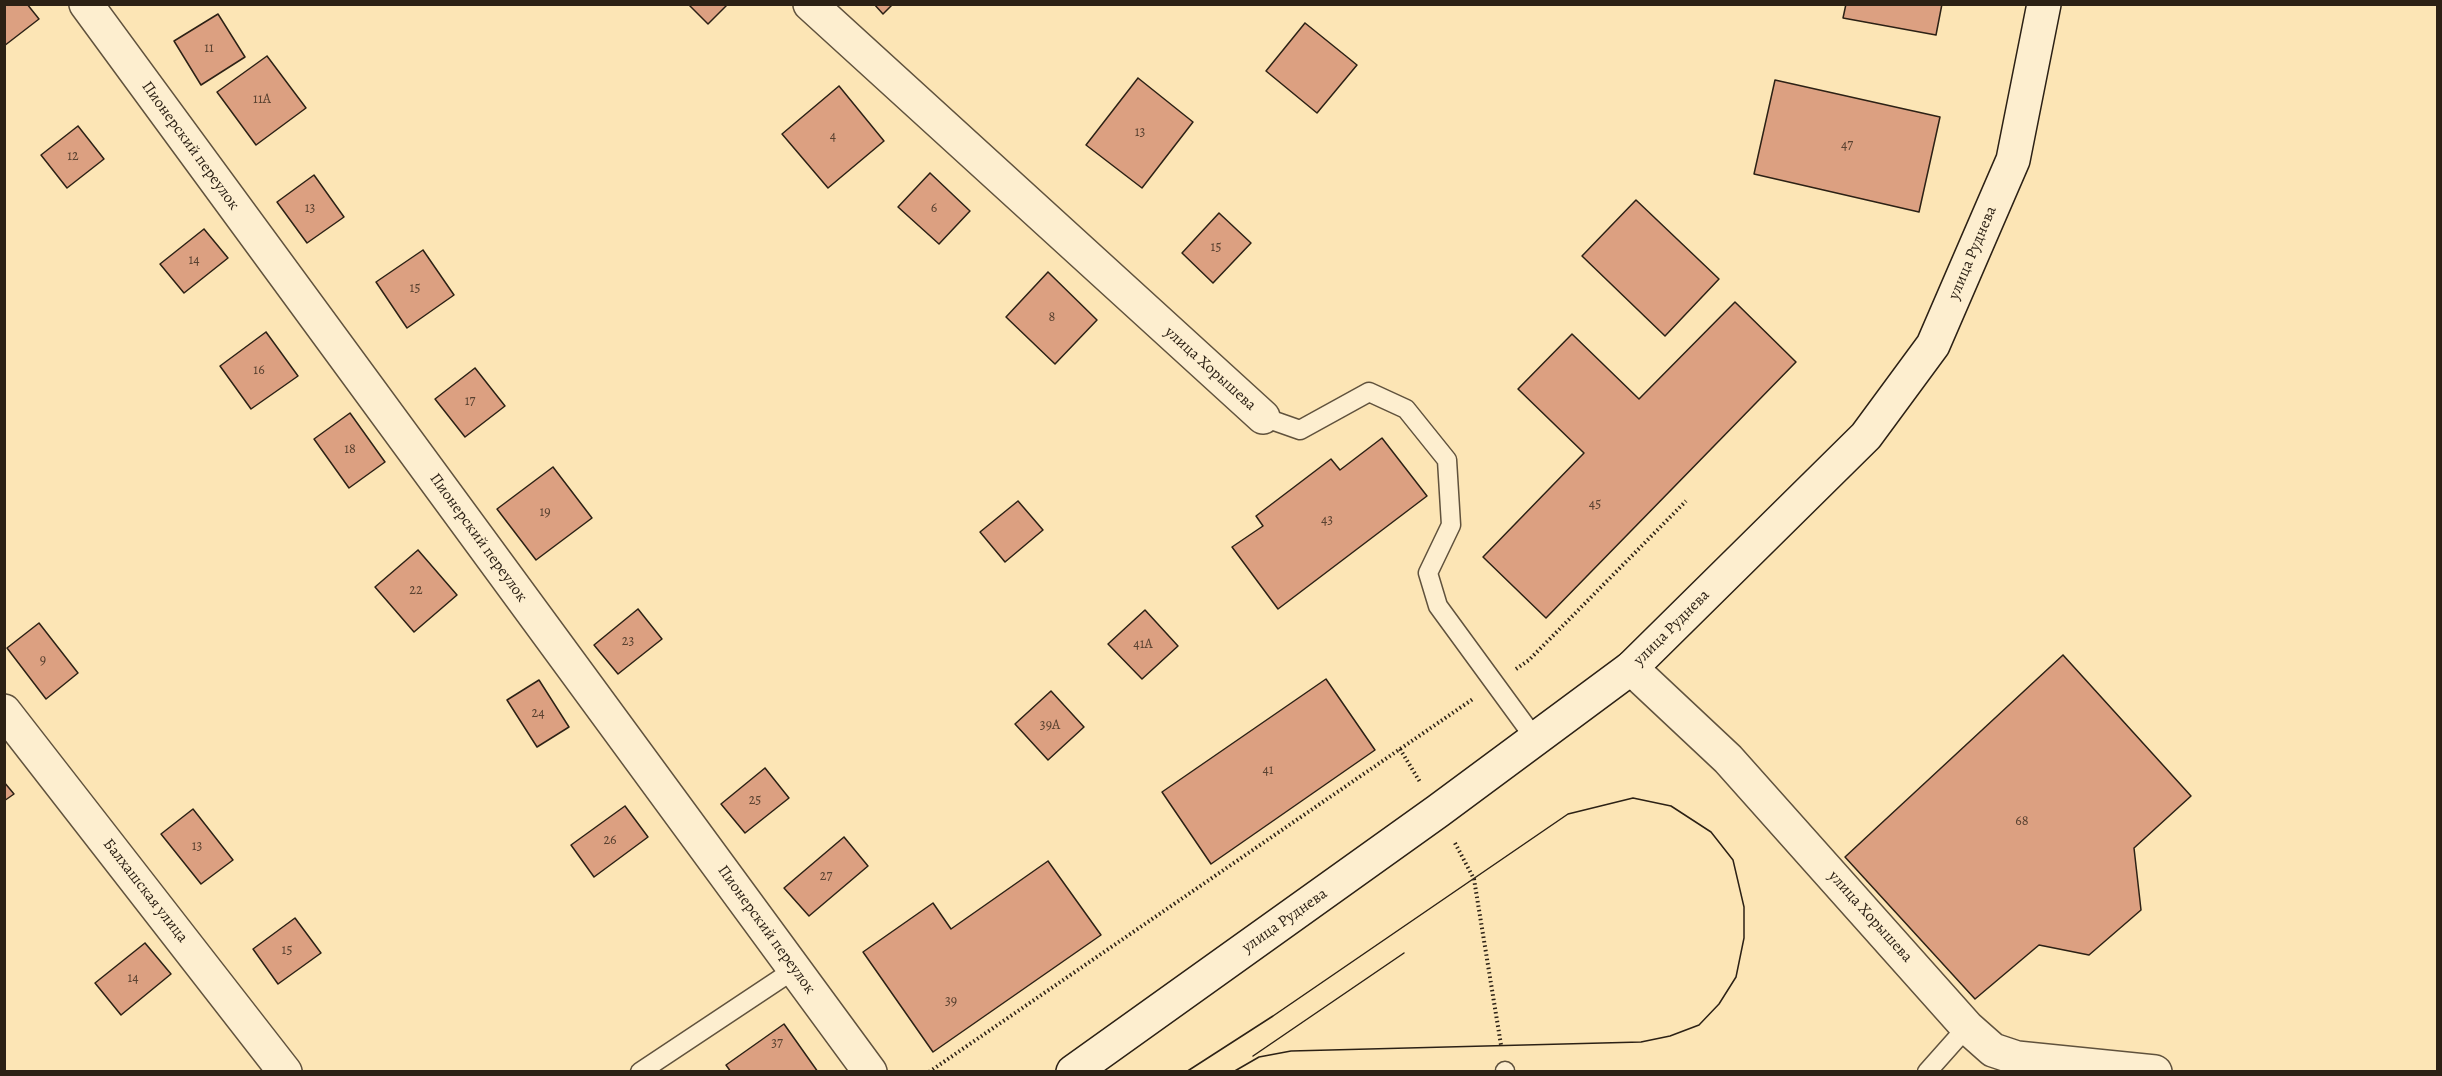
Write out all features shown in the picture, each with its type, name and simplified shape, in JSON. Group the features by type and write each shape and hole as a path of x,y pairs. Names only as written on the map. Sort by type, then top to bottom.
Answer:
{"street":[{"name":"Пионерский переулок","path":"86,4 870,1071"},
{"name":"улица Хорышева","path":"810,4 1263,417"},
{"name":"улица Руднева","path":"1072,1071 1438,812 1631,668 1866,436 1933,345 2013,160 2044,4"},
{"name":"улица Хорышева","path":"1631,668 1728,759 1967,1027 1993,1050 2017,1058 2155,1071"},
{"name":"Балхашская улица","path":"4,711 285,1071"}],"lane":[{"name":"улица Хорышева","path":"1263,417 1300,430 1369,392 1406,409 1447,460 1451,525 1428,573 1438,606 1536,740"},
{"path":"640,1071 795,969"},
{"path":"1927,1071 1967,1027"}],"path":[{"path":"929,1071 1529,660 1686,501"},
{"path":"1400,749 1438,812 1473,879 1505,1071"}],"building":[{"path":"4,4 27,4 39,19 4,46"},
{"path":"688,4 728,4 708,24"},
{"path":"874,4 893,4 883,14"},
{"path":"1846,4 1942,4 1936,35 1843,18"},
{"path":"218,14 245,57 201,85 174,41"},
{"path":"1305,23 1357,65 1317,113 1266,71"},
{"path":"267,56 306,108 256,145 217,92"},
{"path":"1138,78 1193,122 1142,188 1086,145"},
{"path":"1775,80 1940,117 1919,212 1754,174"},
{"path":"839,86 884,141 828,188 782,134"},
{"path":"78,126 104,159 67,188 41,155"},
{"path":"930,173 970,211 939,244 898,207"},
{"path":"314,175 344,217 307,243 277,202"},
{"path":"1636,200 1719,279 1665,336 1582,256"},
{"path":"1219,213 1251,243 1213,283 1182,253"},
{"path":"204,229 228,258 184,293 160,264"},
{"path":"423,250 454,295 407,328 376,282"},
{"path":"1048,272 1097,320 1055,364 1006,317"},
{"path":"1735,302 1796,362 1546,618 1483,557 1584,453 1518,389 1572,334 1639,399"},
{"path":"266,332 298,376 251,409 220,366"},
{"path":"475,368 505,406 465,437 435,399"},
{"path":"350,413 385,462 349,488 314,439"},
{"path":"1382,438 1427,496 1278,609 1232,547 1263,526 1256,516 1331,459 1340,470"},
{"path":"553,467 592,518 536,560 497,509"},
{"path":"1018,501 1043,530 1005,562 980,532"},
{"path":"418,550 457,595 414,632 375,587"},
{"path":"638,609 662,639 618,674 594,645"},
{"path":"1145,610 1178,646 1142,679 1108,644"},
{"path":"39,623 78,673 46,699 7,648"},
{"path":"2063,655 2191,796 2134,848 2141,910 2089,955 2039,945 1975,999 1845,857"},
{"path":"1326,679 1375,750 1211,864 1162,792"},
{"path":"539,680 569,727 537,747 507,700"},
{"path":"1051,691 1084,727 1048,760 1015,724"},
{"path":"765,768 789,798 745,833 721,804"},
{"path":"4,782 14,794 4,801"},
{"path":"625,806 648,837 594,877 571,845"},
{"path":"193,809 233,860 201,884 161,834"},
{"path":"844,837 868,866 809,916 784,888"},
{"path":"1048,861 1101,935 933,1052 863,952 933,903 951,929"},
{"path":"295,918 321,953 278,984 253,949"},
{"path":"145,943 171,974 121,1015 95,983"},
{"path":"784,1024 818,1072 731,1072 726,1065"}],"tram line":[{"path":"1186,1072 1273,1016 1568,814 1633,798 1671,806 1711,832 1733,860 1744,907 1744,938 1736,977 1719,1004 1699,1025 1670,1036 1641,1042 1291,1051 1259,1057 1233,1072"},
{"path":"1253,1056 1404,953"}]}
